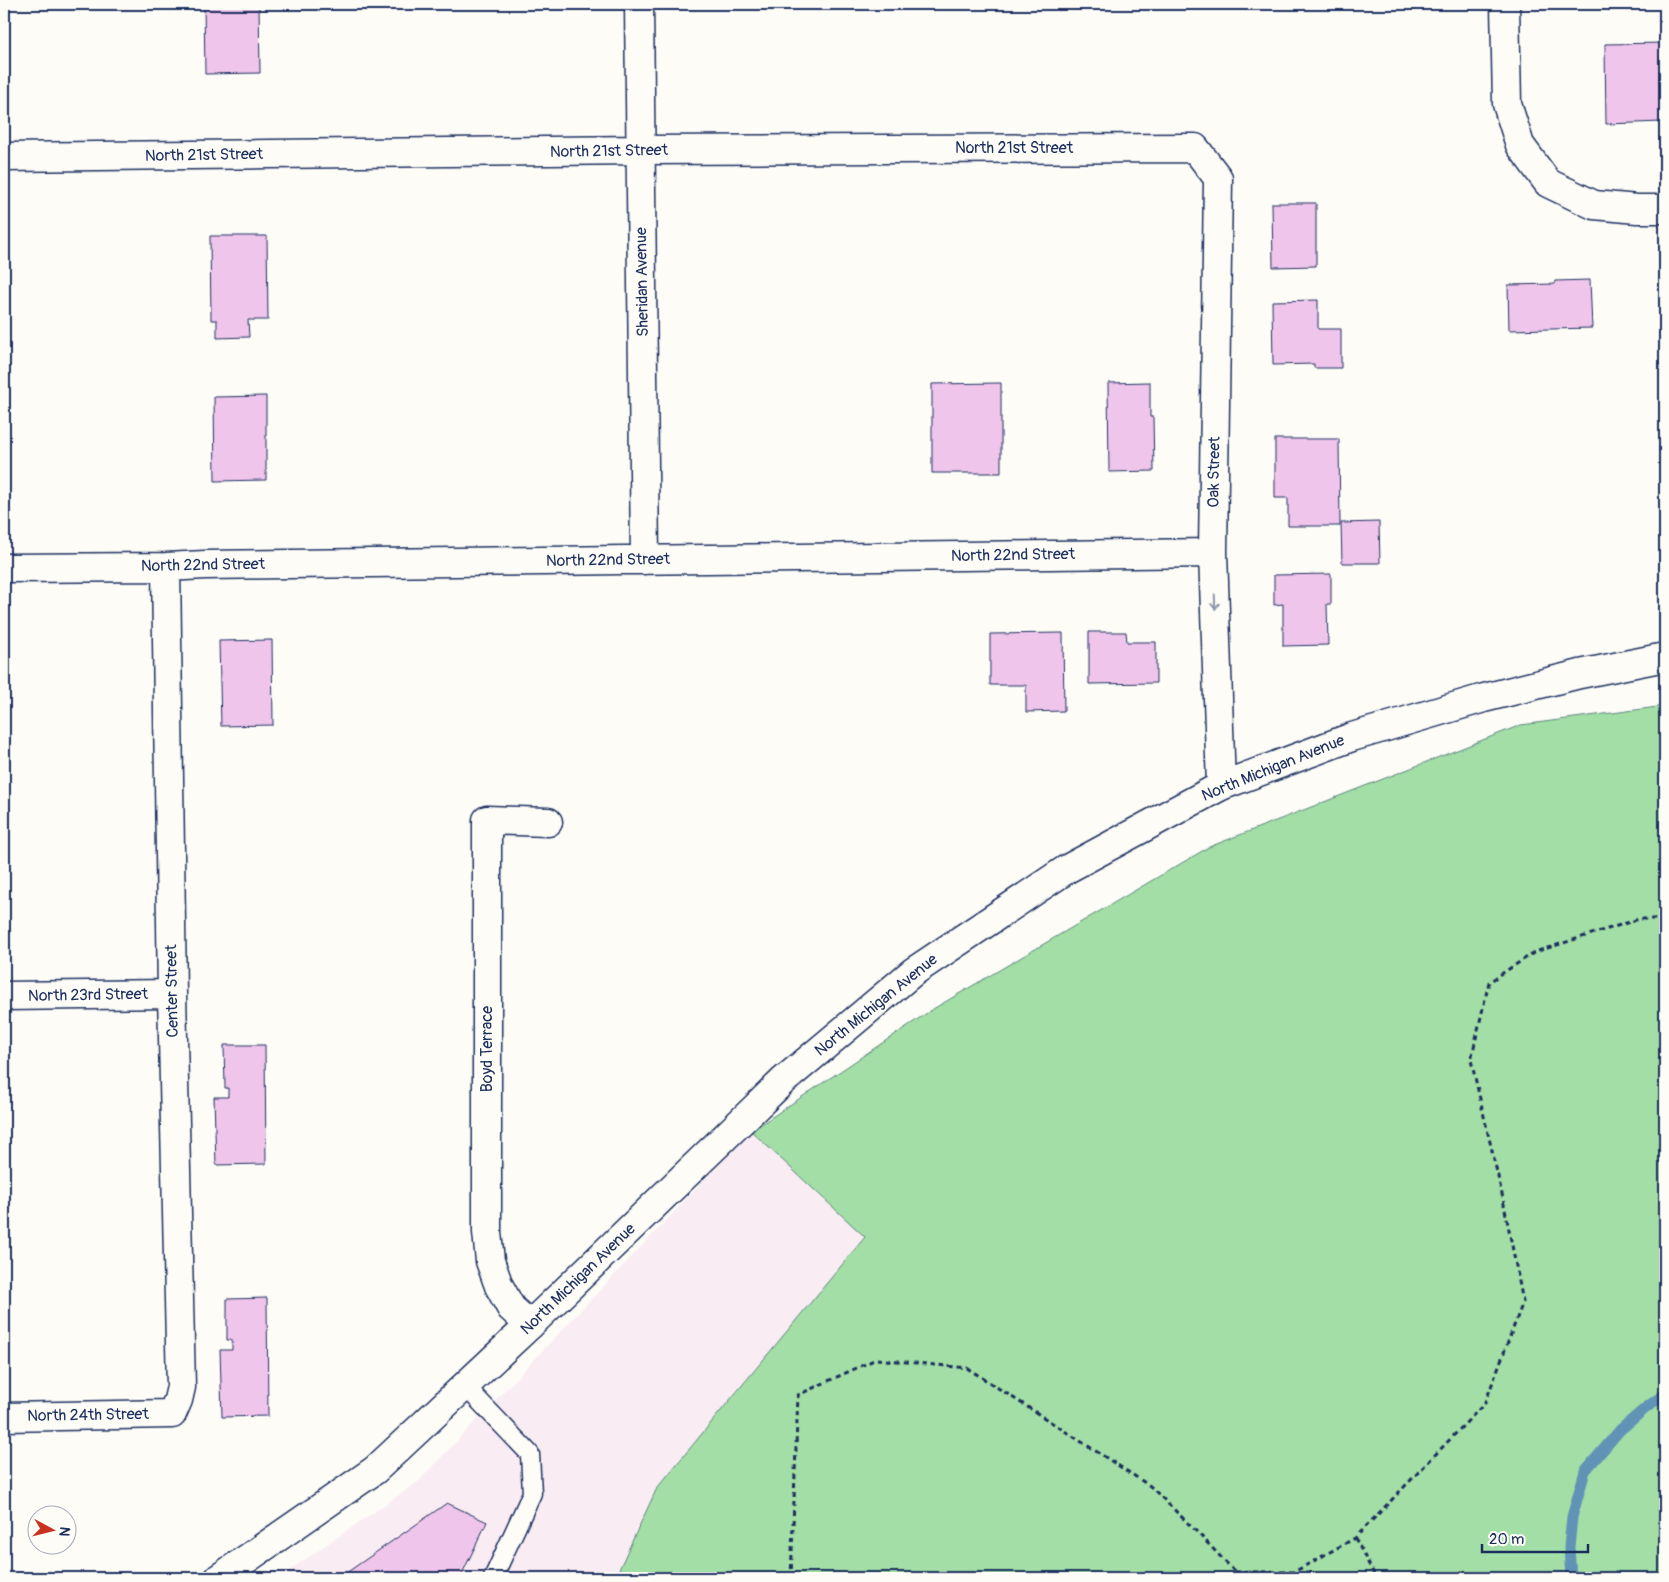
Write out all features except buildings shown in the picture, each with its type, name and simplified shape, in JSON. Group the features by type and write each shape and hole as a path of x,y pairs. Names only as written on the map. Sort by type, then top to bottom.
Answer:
{"street":[{"name":"Sheridan Avenue","path":"639,4 646,560"},
{"path":"1505,4 1507,104 1520,145 1548,183 1594,205 1637,209 1665,209"},
{"name":"North 21st Street","path":"4,157 641,150 1195,148 1207,163"},
{"name":"Oak Street","path":"1207,163 1218,178 1213,553 1221,786"},
{"name":"North 22nd Street","path":"4,568 1213,553"},
{"name":"Center Street","path":"166,567 172,994 181,1386 172,1414"},
{"name":"North Michigan Avenue","path":"219,1578 375,1470 530,1325 783,1081 913,972 1067,868 1221,786 1352,737 1484,698 1580,674 1665,657"},
{"name":"Boyd Terrace","path":"530,1325 511,1308 499,1286 490,1261 487,1232 487,820 548,822"},
{"name":"North 23rd Street","path":"4,996 172,994"},
{"name":"North 24th Street","path":"4,1417 172,1414"}],"lane":[{"path":"465,1386 530,1454 532,1493 493,1578"}],"path":[{"path":"791,1578 798,1395 876,1359 967,1368 1150,1486 1235,1572 1294,1572 1355,1538 1485,1403 1523,1302 1502,1194 1471,1060 1489,982 1535,952 1640,919 1665,919"},
{"path":"1355,1538 1376,1578"},
{"path":"1233,1578 1235,1572"}],"shaded area":[{"path":"751,1131 865,1237 657,1488 615,1578 278,1578 418,1482"}],"green space":[{"path":"1665,706 1665,1578 615,1578 657,1488 865,1237 751,1131 933,1009 1209,847 1521,725"}],"waterway":[{"path":"1571,1578 1569,1547 1572,1517 1585,1471 1620,1430 1665,1394"}]}
